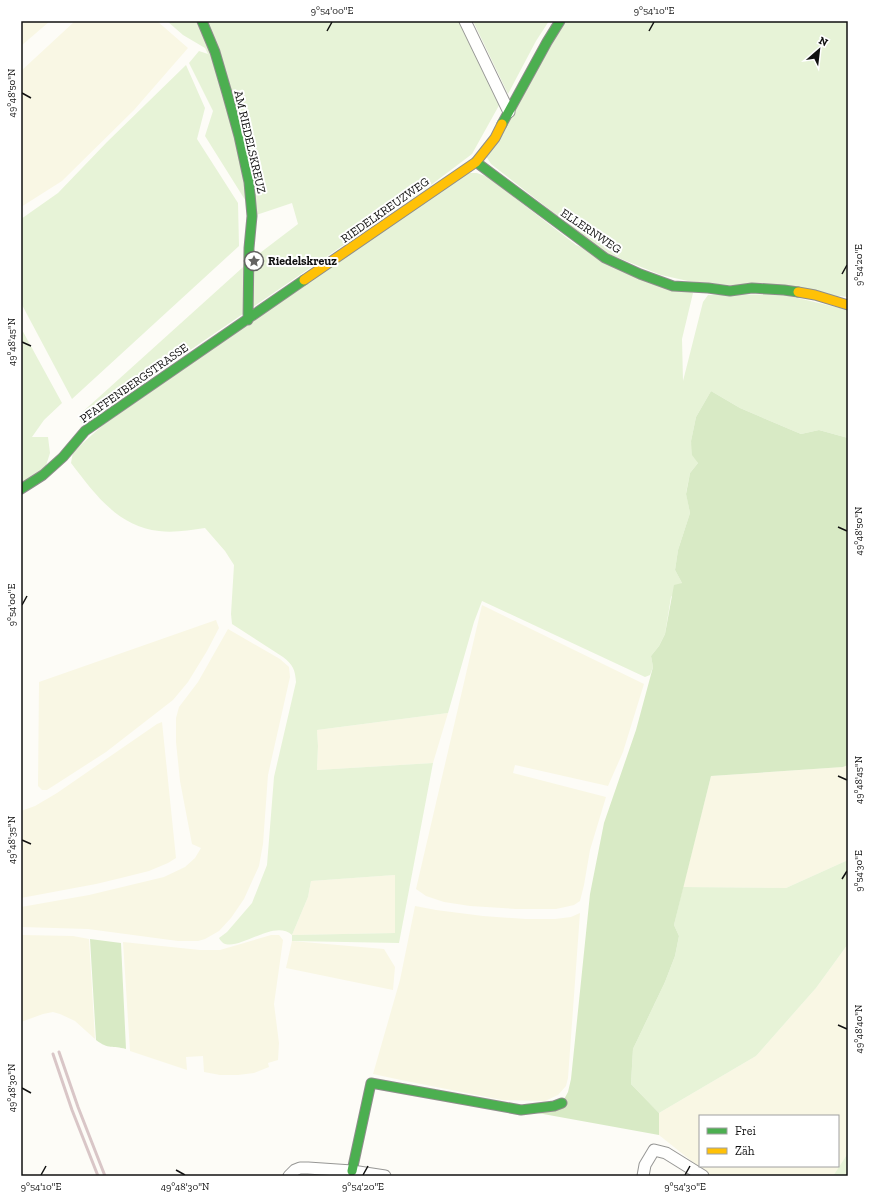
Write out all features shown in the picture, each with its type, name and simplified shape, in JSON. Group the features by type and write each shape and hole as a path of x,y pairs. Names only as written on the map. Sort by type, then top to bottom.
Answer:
{"street":[{"name":"AM RIEDELSKREUZ","path":"202,21 215,52 227,93 239,136 249,182 252,216 249,248 248,320"},
{"path":"465,21 509,112"},
{"path":"509,112 560,21"},
{"name":"RIEDELKREUZWEG","path":"248,320 476,162 495,138 509,112"},
{"name":"ELLERNWEG","path":"476,162 605,258 640,274 673,286 730,291 752,288 784,290 815,295 848,305"},
{"name":"PFAFFENBERGSTRASSE","path":"21,488 43,475 63,457 85,431 248,320"},
{"path":"352,1171 371,1083 521,1110 562,1104"},
{"path":"643,1176 645,1165 654,1150 666,1153 703,1176"},
{"path":"289,1176 295,1170 300,1168 352,1171 385,1176"}],"shaded area":[{"path":"21,21 50,21 21,46"},
{"path":"75,21 157,21 188,48 134,110 62,181 21,207 21,71"},
{"path":"482,605 644,684 623,752 608,786 515,765 513,773 606,797 590,850 580,901 574,905 556,909 516,909 470,906 444,902 426,896 416,889"},
{"path":"216,620 219,628 207,651 188,682 173,700 106,752 47,790 42,790 38,786 39,682"},
{"path":"228,629 280,659 289,667 290,677 268,775 263,844 259,866 244,899 231,918 219,931 205,939 198,941 178,941 88,929 21,927 21,907 89,895 164,877 185,867 195,858 201,848 192,844 180,781 176,742 176,718 179,707 198,682"},
{"path":"448,713 433,763 317,770 317,730"},
{"path":"162,722 176,858 149,871 96,884 21,898 21,811 35,806 57,793"},
{"path":"848,765 848,860 786,888 683,887 711,776 843,767"},
{"path":"395,875 395,933 292,935 308,897 311,881"},
{"path":"415,906 483,916 526,919 555,919 571,917 580,913 568,1078 566,1086 558,1095 545,1101 502,1100 373,1074 400,980"},
{"path":"21,935 73,936 89,939 95,1039 75,1021 53,1012 21,1022"},
{"path":"271,935 279,935 283,940 274,1004 279,1043 278,1060 268,1063 269,1067 254,1073 220,1075 204,1072 203,1056 186,1057 187,1070 130,1051 123,942 200,950 220,950"},
{"path":"292,941 384,949 395,967 393,990 286,968"},
{"path":"848,944 848,1153 839,1167 839,1115 699,1115 699,1167 659,1135 659,1113 756,1056 816,988"},
{"path":"699,1167 839,1167 833,1176 709,1175"}],"green space":[{"path":"167,21 461,21 502,100 472,154 427,188 82,424 78,416 252,259 298,224 292,203 253,216 247,203 205,136 213,111 189,63 199,51 208,54 205,48 183,35"},
{"path":"473,21 549,21 536,41 508,94"},
{"path":"566,21 848,21 848,297 688,281 661,275 604,252 491,164 486,156"},
{"path":"186,65 205,108 197,139 238,203 239,246 72,399 21,303 21,219 58,193 107,142"},
{"path":"466,173 477,173 488,177 576,245 693,293 682,339 683,381 703,302 708,295 781,294 848,310 848,438 819,430 801,434 740,408 711,391 696,417 691,441 698,463 690,473 686,493 690,513 678,550 675,570 682,583 671,597 665,634 659,646 651,656 653,667 650,675 645,677 482,601 474,622 448,713 317,730 317,770 433,763 399,943 292,941 292,935 285,931 276,930 230,945 223,943 219,939 252,903 267,865 274,777 296,682 295,674 289,662 283,657 232,624 231,614 234,565 225,551 205,528 165,532 144,528 131,523 119,516 98,497 71,463 73,452 103,425","holes":["395,875 395,933 292,935 308,897 311,881"]},
{"path":"21,328 62,403 44,420 32,437 48,437 50,453 43,475 21,489"},
{"path":"711,391 740,408 801,434 819,430 848,438 848,765 843,767 711,776 674,925 679,936 675,956 665,982 633,1049 631,1084 659,1113 659,1135 521,1110 562,1103 568,1092 571,1079 590,894 604,823 636,730 653,667 651,656 659,646 665,634 674,585 682,583 675,570 678,550 690,513 686,494 690,473 698,463 692,455 691,441 696,417"},
{"path":"848,860 848,944 816,988 756,1056 659,1113 631,1084 633,1049 665,982 675,956 679,936 674,925 683,887 786,888"},
{"path":"90,939 121,943 126,1049 108,1046 96,1040"},
{"path":"848,1153 848,1176 833,1176"}],"railway":[{"path":"59,1052 78,1107 105,1176"},
{"path":"53,1054 72,1110 98,1176"}],"traffic: fast":[{"path":"202,21 215,52 227,93 239,136 249,182 252,216 249,248 248,320"},
{"path":"502,124 560,21"},
{"path":"476,162 605,258 640,274 673,286 730,291 752,288 798,292"},
{"path":"21,489 43,475 63,457 85,431 304,280"},
{"path":"352,1171 371,1083 521,1110 554,1106 562,1103"}],"traffic: slow":[{"path":"304,280 476,162 495,138 502,124"},
{"path":"798,292 815,295 848,305"}],"place":[{"name":"Riedelskreuz","path":"254,261"}]}
